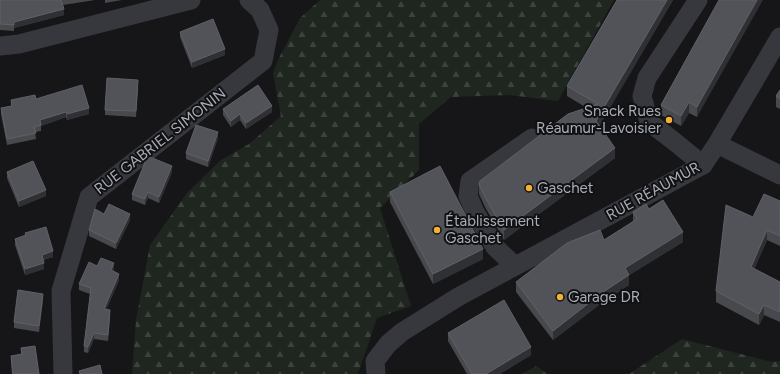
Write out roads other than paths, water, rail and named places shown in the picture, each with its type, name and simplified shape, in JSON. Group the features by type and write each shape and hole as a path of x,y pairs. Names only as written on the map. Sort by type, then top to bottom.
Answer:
{"street":[{"path":"0,46 20,44 191,0"},
{"name":"RUE GABRIEL SIMONIN","path":"63,374 61,291 89,197 263,61 269,30 260,10 249,0"},
{"path":"698,0 647,78 642,96 649,122 676,142 703,166"},
{"name":"RUE RÉAUMUR","path":"376,374 375,361 388,344 402,332 458,297 703,166 780,37"},
{"path":"515,266 495,247 475,212 468,196 470,181 532,138"},
{"path":"717,144 780,175"}],"place":[{"name":"Snack Rues Réaumur-Lavoisier","path":"669,120"},
{"name":"Gaschet","path":"529,188"},
{"name":"Établissement Gaschet","path":"437,230"},
{"name":"Garage DR","path":"560,297"}]}
